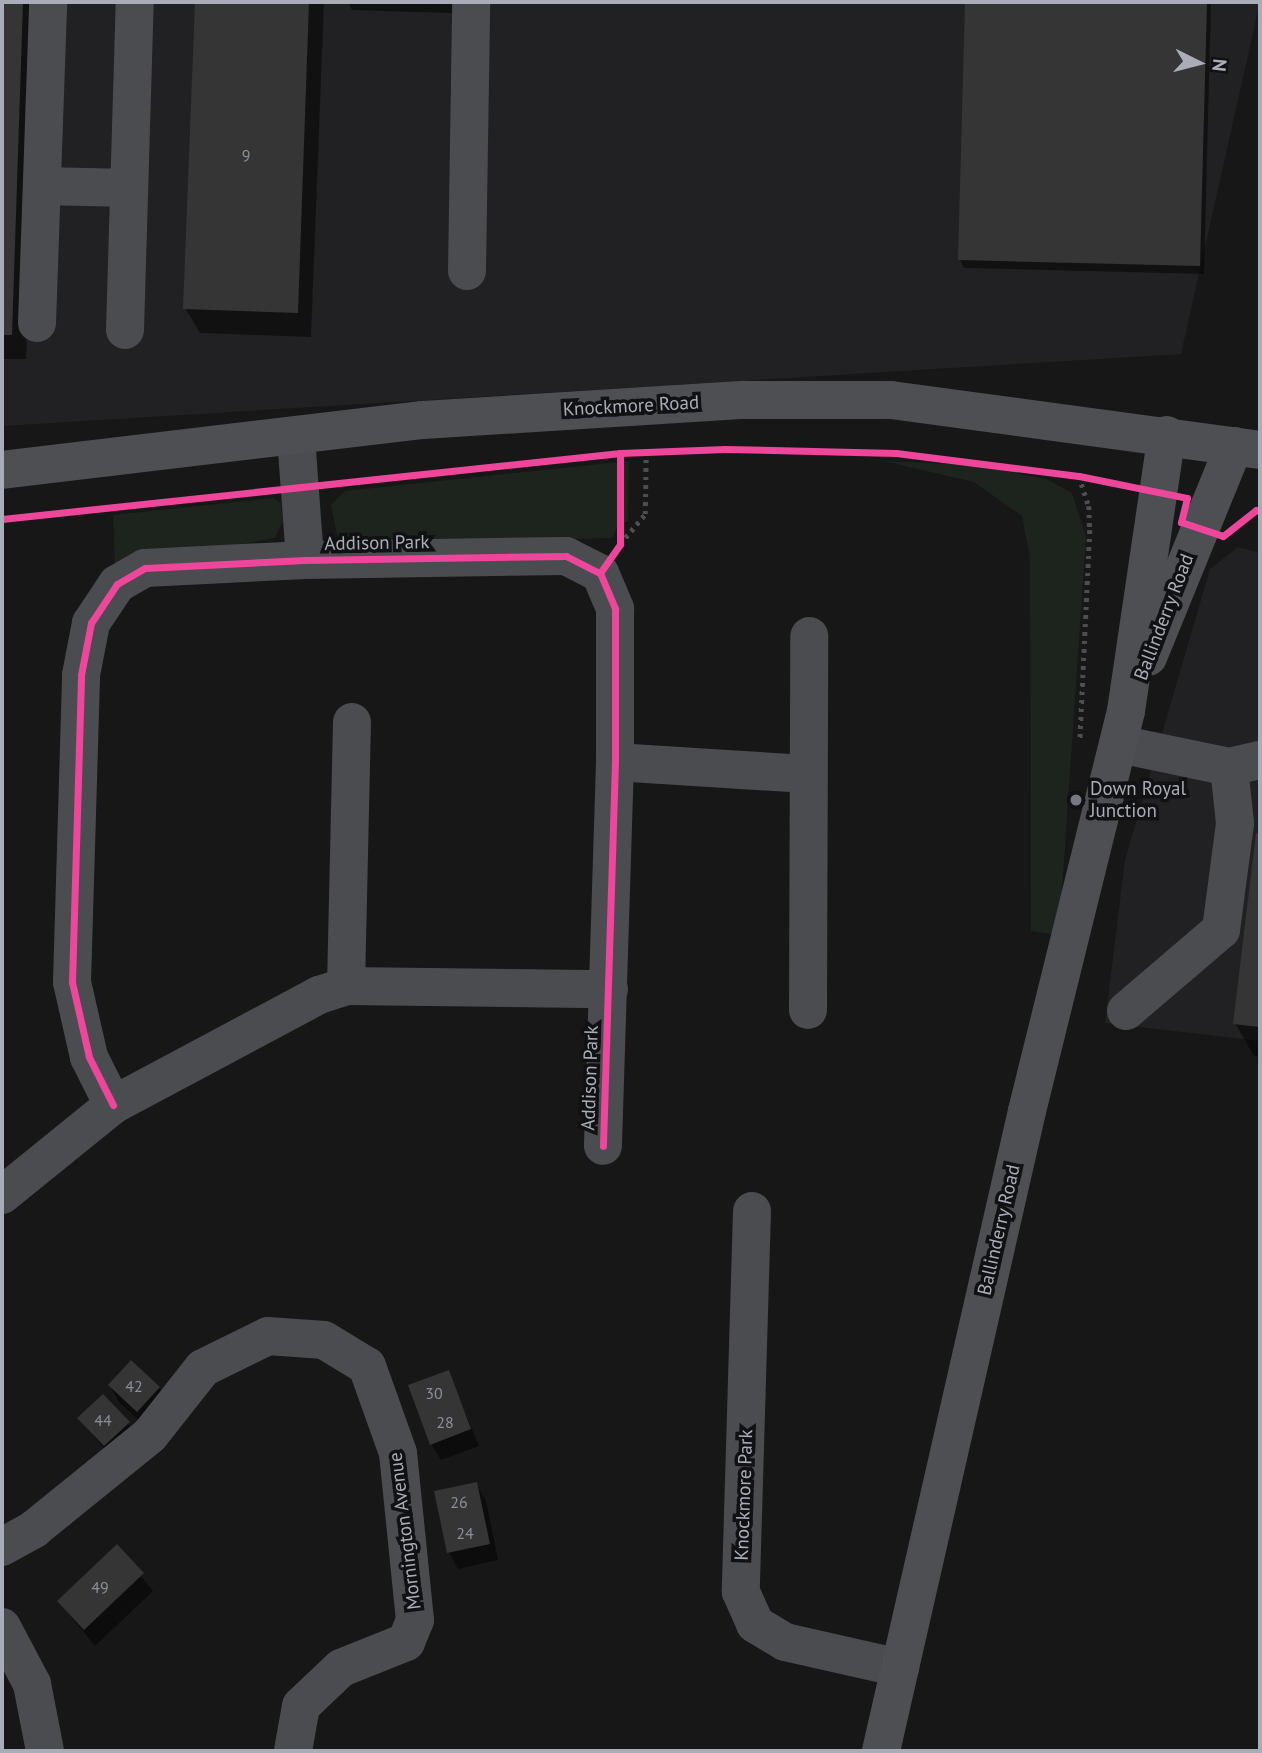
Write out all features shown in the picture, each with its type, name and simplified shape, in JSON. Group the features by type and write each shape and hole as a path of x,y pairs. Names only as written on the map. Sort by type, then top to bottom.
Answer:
{"main road":[{"name":"Knockmore Road","path":"2,470 423,420 744,400 891,400 1167,435 1247,448"},
{"name":"Ballinderry Road","path":"881,1751 1027,1111 1123,728 1167,435"},
{"name":"Ballinderry Road","path":"1123,728 1247,448"}],"street":[{"path":"37,323 48,2"},
{"path":"125,330 135,2"},
{"path":"467,271 471,2"},
{"path":"42,186 129,188"},
{"name":"Addison Park","path":"296,437 305,559"},
{"name":"Addison Park","path":"113,1105 89,1057 72,982 81,674 91,623 117,584 145,568 305,559 566,556 610,558 615,609 615,762 603,1146"},
{"path":"808,1010 809,636"},
{"path":"346,986 352,722"},
{"path":"1123,728 1244,764 1221,930 1126,1011"},
{"path":"615,762 807,774"},
{"path":"2,1195 113,1105 319,995 346,986 609,989"},
{"name":"Knockmore Park","path":"752,1212 741,1592 755,1623 785,1642 900,1668"},
{"name":"Mornington Avenue","path":"2,1546 34,1529 150,1435 203,1368 268,1336 324,1340 367,1366 398,1453 415,1620 406,1642 341,1668 301,1706 293,1751"},
{"path":"2,1627 32,1684 45,1751"}],"path":[{"path":"633,452 659,452"},
{"path":"610,558 645,514 646,452"},
{"path":"1067,474 1092,478"},
{"path":"1079,475 1089,506 1090,530 1079,753"},
{"path":"610,558 620,531"}],"shaded area":[{"path":"2,2 1260,2 1181,354 2,426"},
{"path":"629,461 628,522 620,522 612,538 357,544 337,535 331,505 345,491"},
{"path":"884,461 974,465 1046,479 1072,493 1086,537 1059,935 1031,931 1030,557 1022,516 974,482"},
{"path":"274,498 281,503 283,521 275,538 115,566 113,515"},
{"path":"1238,547 1260,553 1260,1041 1105,1023 1125,860 1210,569"}],"building":[{"path":"2,2 23,2 12,335 2,335"},
{"path":"195,2 309,2 298,313 183,309"},
{"path":"965,2 1207,2 1200,266 958,260"},
{"path":"1256,833 1260,834 1260,1027 1233,1024"},
{"path":"131,1360 160,1387 137,1412 108,1385"},
{"path":"449,1370 471,1429 430,1445 408,1385"},
{"path":"103,1394 130,1422 104,1446 77,1418"},
{"path":"477,1482 490,1544 447,1553 434,1491"},
{"path":"117,1544 144,1573 84,1630 57,1601"}],"cycle path":[{"path":"2,519 620,453 725,449 896,453 1079,476 1187,498 1181,522 1223,536 1256,510 1260,511"},
{"path":"600,573 620,544 620,453"},
{"path":"113,1105 89,1057 72,982 81,675 91,623 117,584 145,568 305,560 566,556 600,573 615,609 615,762 603,1146"}],"place":[{"name":"Down Royal Junction","path":"1076,800"}]}
